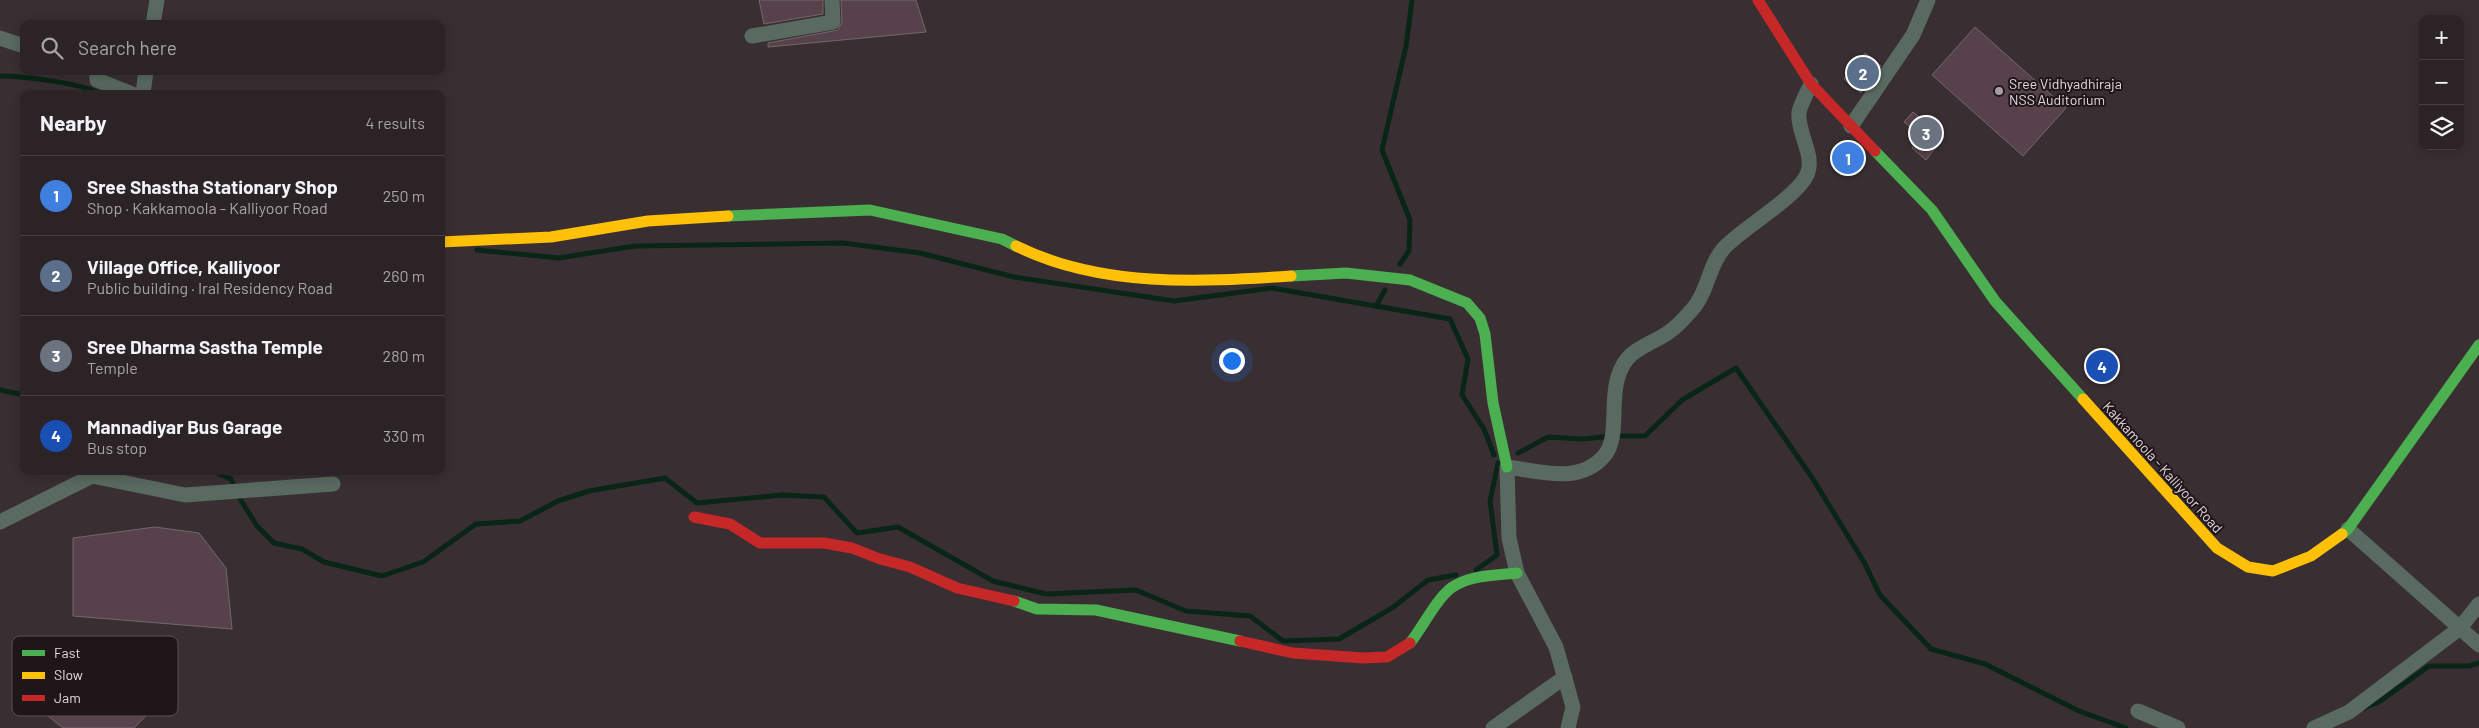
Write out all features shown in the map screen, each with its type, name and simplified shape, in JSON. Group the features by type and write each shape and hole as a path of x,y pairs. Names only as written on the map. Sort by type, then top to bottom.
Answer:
{"street":[{"path":"154,20 157,0"},
{"path":"752,36 833,22 832,0"},
{"name":"Kakkamoola - Kalliyoor Road","path":"1758,0 1811,84 1932,210 1995,300 2217,548 2248,567 2273,571 2311,556 2348,529 2479,345"},
{"path":"1850,126 1913,35 1928,0"},
{"path":"0,38 20,45"},
{"path":"97,75 97,80 122,90"},
{"path":"144,90 145,75"},
{"path":"1507,467 1566,475 1586,470 1604,456 1613,436 1613,397 1619,376 1628,358 1669,332 1689,314 1700,300 1709,280 1714,261 1724,248 1798,186 1808,172 1808,156 1801,133 1799,112 1811,84"},
{"path":"445,242 551,237 658,220 769,213 870,210 1002,239 1042,259 1123,278 1214,281 1346,273 1410,280 1451,295 1466,304 1480,318 1485,334 1493,403 1507,467 1509,538 1518,573 1556,647 1573,707 1568,728"},
{"path":"0,522 92,476 184,495 333,484"},
{"path":"694,517 730,524 760,542 824,542 852,548 880,560 910,567 957,588 1006,598 1037,609 1096,610 1293,653 1363,658 1386,657 1410,643 1426,624 1436,604 1455,585 1478,578 1518,573"},
{"path":"2348,529 2479,644"},
{"path":"2314,728 2348,712 2460,628 2479,604"},
{"path":"1493,728 1565,676"},
{"path":"2138,711 2178,728"}],"building":[{"path":"759,0 823,0 823,14 764,24"},
{"path":"841,0 916,0 926,32 768,47 768,43 838,30 842,22"},
{"name":"Sree Vidhyadhiraja NSS Auditorium","path":"1975,27 2066,108 2023,156 1932,75"},
{"path":"1865,53 1881,66 1861,93 1844,79"},
{"path":"1913,112 1944,137 1926,160 1912,148 1922,136 1904,122"},
{"path":"155,527 199,533 226,568 232,629 73,616 73,538"},
{"path":"48,716 146,716 134,728 63,728"}],"waterway":[{"path":"1400,264 1409,251 1410,220 1382,150 1406,46 1412,0"},
{"path":"0,76 67,83 92,90"},
{"path":"477,250 559,258 635,246 843,243 920,253 1014,277 1174,301 1272,288 1450,319 1468,359 1462,395 1484,429 1494,455"},
{"path":"1376,306 1385,290"},
{"path":"1518,453 1548,437 1583,439 1613,436 1645,436 1682,400 1736,368 1811,476 1864,562 1880,595 1931,649 1985,664 2079,711 2126,728"},
{"path":"0,390 20,394"},
{"path":"1476,570 1497,555 1490,501 1498,463"},
{"path":"222,475 231,479 240,499 257,526 274,543 302,549 324,562 382,576 423,562 476,524 520,521 558,501 589,491 665,478 697,503 782,495 824,497 857,533 898,527 993,581 1046,594 1136,590 1186,611 1250,616 1283,641 1339,639 1392,608 1428,580 1456,575"},
{"path":"2364,708 2379,702 2429,666 2469,666 2479,663"}],"traffic: fast":[{"path":"1875,151 1932,210 1995,301 2083,399"},
{"path":"728,216 870,210 1002,239 1016,246"},
{"path":"1291,276 1346,273 1410,280 1467,303 1480,318 1485,334 1493,403 1507,467"},
{"path":"2342,534 2348,529 2479,345"},
{"path":"1410,643 1443,595 1456,585 1470,579 1517,573"},
{"path":"1014,601 1037,609 1096,610 1240,641"}],"traffic: slow":[{"path":"445,242 551,237 648,221 728,216"},
{"path":"1016,246 1048,260 1116,276 1186,280 1291,276"},
{"path":"2083,399 2217,548 2248,567 2273,571 2311,556 2342,534"}],"traffic: jam":[{"path":"1758,0 1811,84 1875,151"},
{"path":"694,517 730,524 760,543 824,543 852,548 880,559 910,567 957,588 1014,601"},
{"path":"1240,641 1293,653 1363,658 1387,657 1410,643"}],"place":[{"name":"Village Office, Kalliyoor","path":"1863,73"},
{"name":"Sree Vidhyadhiraja NSS Auditorium","path":"1999,91"},
{"name":"Sree Dharma Sastha Temple","path":"1926,133"},
{"name":"Sree Shastha Stationary Shop","path":"1848,158"},
{"name":"Mannadiyar Bus Garage","path":"2102,366"}]}
